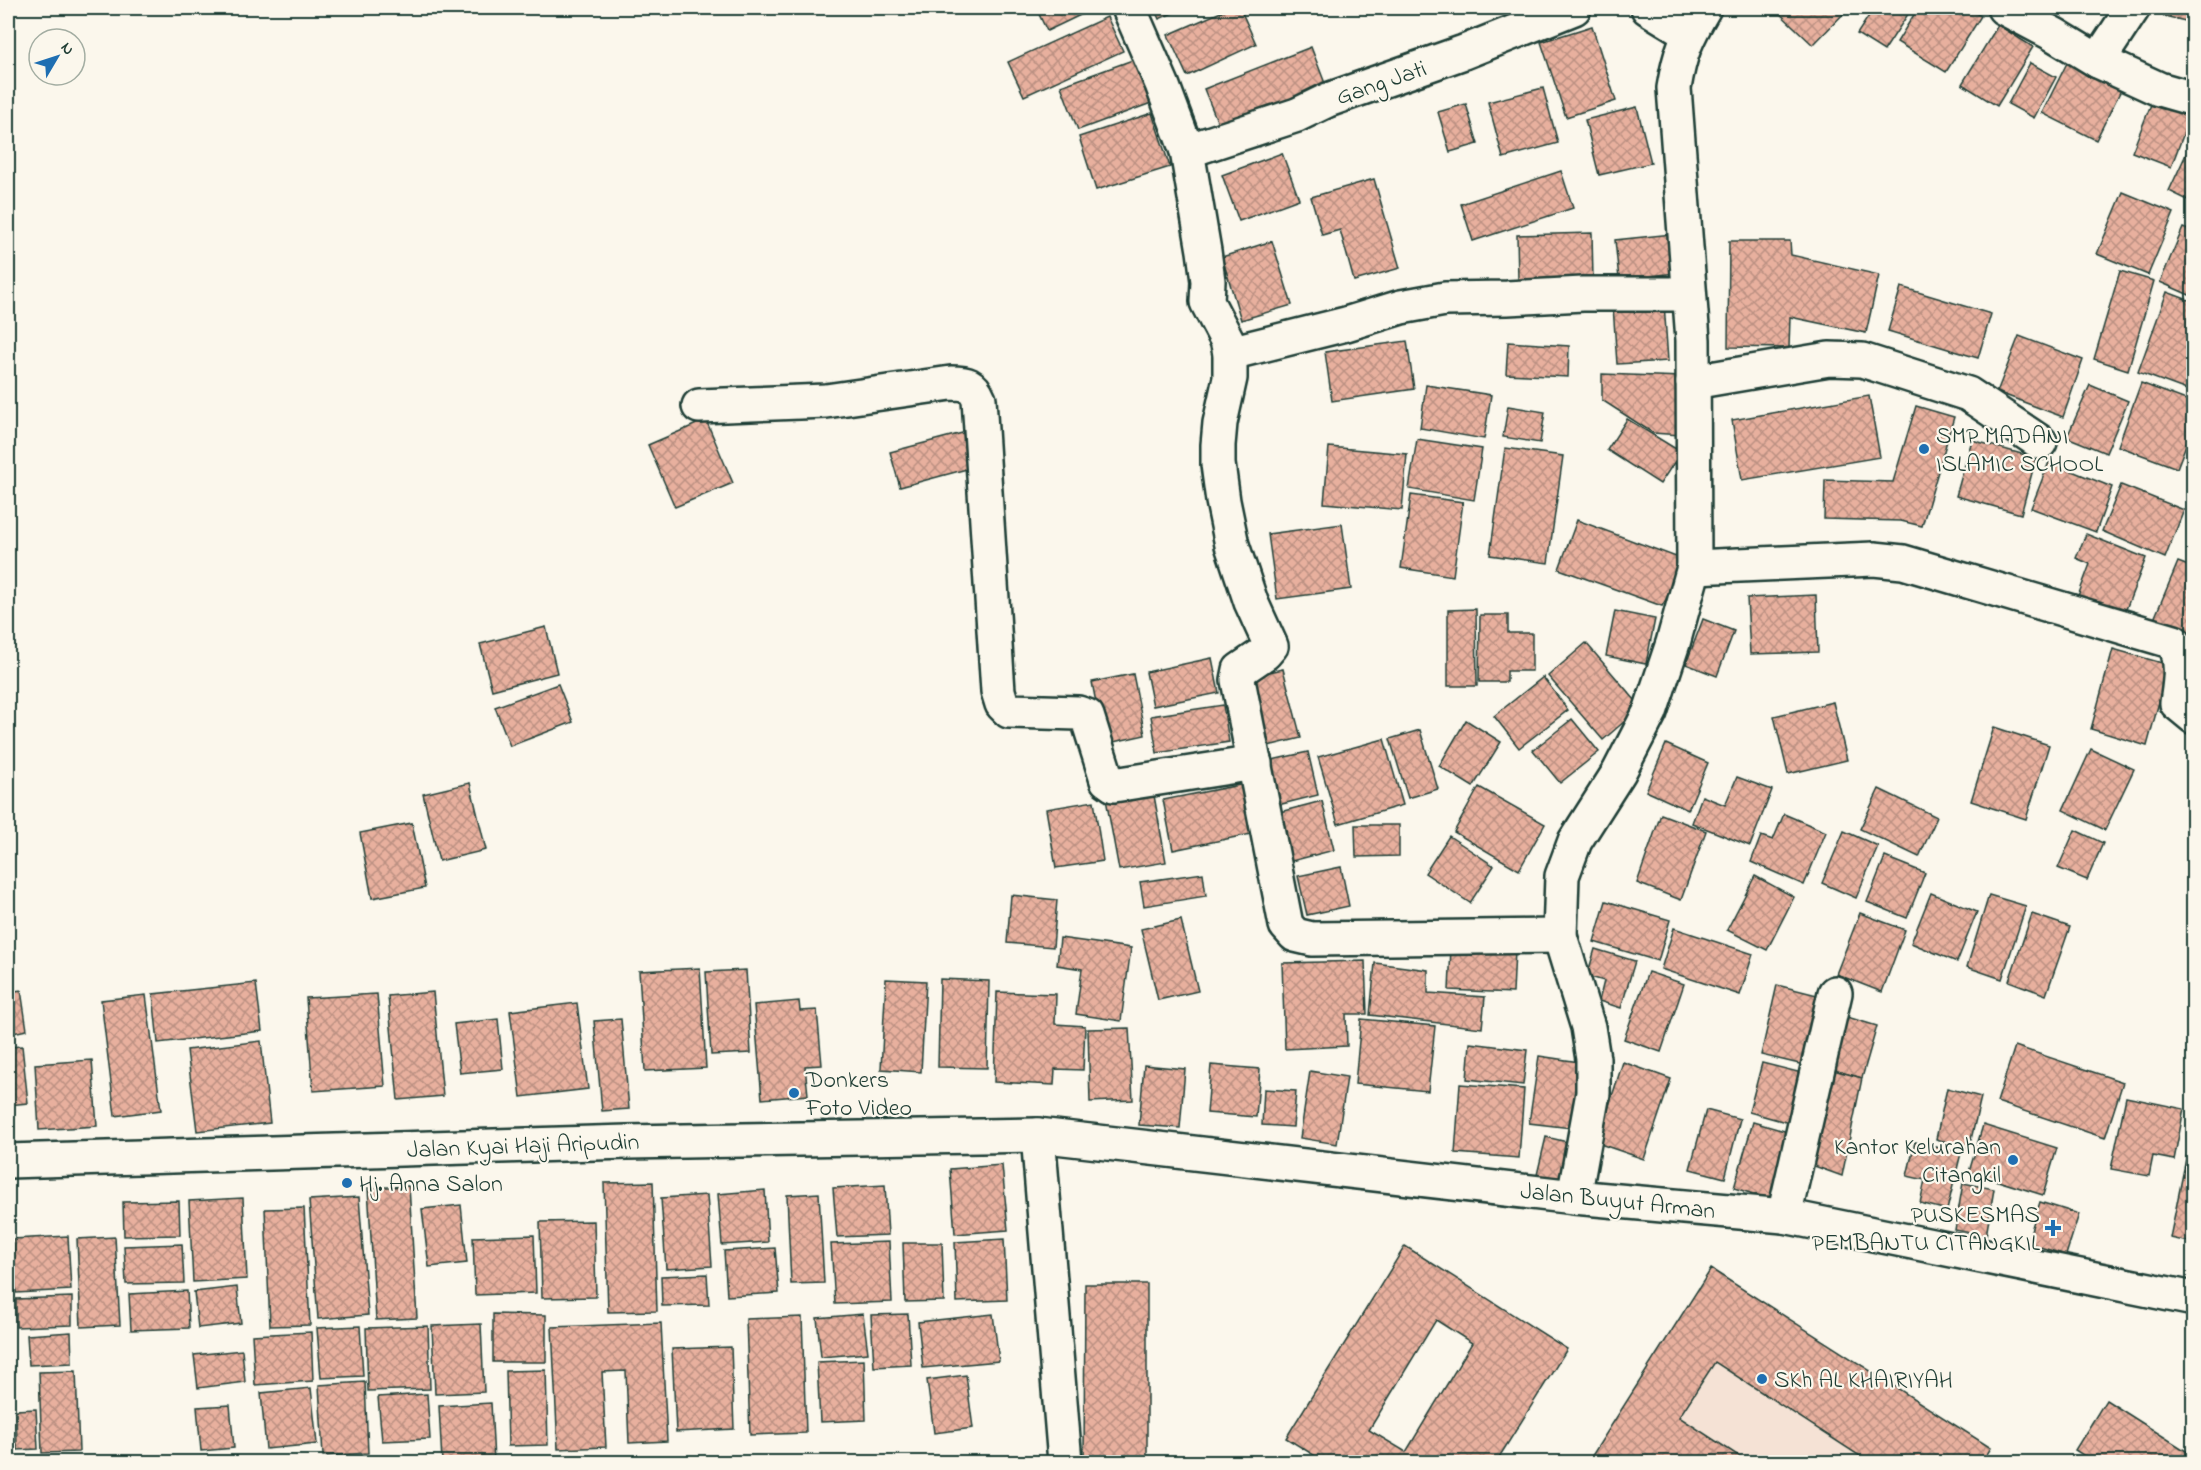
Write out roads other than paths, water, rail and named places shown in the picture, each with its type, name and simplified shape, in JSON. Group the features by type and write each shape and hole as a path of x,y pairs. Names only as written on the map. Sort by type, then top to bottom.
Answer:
{"street":[{"path":"1129,8 1162,84 1187,151 1204,250 1208,281 1207,302 1227,340 1230,353 1230,378 1220,423 1218,464 1232,544 1259,624 1270,642 1269,649 1265,653 1243,667 1238,673 1238,680 1286,925 1295,935 1312,939 1560,936"},
{"name":"Gang Jati","path":"1187,151 1297,115 1328,100 1464,52 1574,8"},
{"path":"1574,1197 1593,1093 1593,1059 1588,1027 1560,936 1563,876 1575,841 1619,772 1650,712 1673,643 1694,567 1693,340 1674,88 1680,54 1697,20 1648,8"},
{"path":"2004,8 2098,61 2158,89 2193,99"},
{"path":"2098,61 2133,8"},
{"path":"1230,353 1346,324 1401,307 1445,299 1584,294 1689,294"},
{"path":"1693,382 1829,359 1863,360 1968,394 2040,442"},
{"path":"699,406 826,401 951,382 970,385 979,399 998,691 1002,704 1012,712 1086,715 1089,718 1107,780 1114,785 1255,763"},
{"path":"1694,567 1874,559 1903,561 2175,642 2180,654 2181,674 2177,703 2193,717"},
{"path":"1784,1216 1835,993"},
{"path":"1038,1135 1065,1462"},
{"name":"Jalan Buyut Arman","path":"1038,1135 1574,1197 1784,1216 2193,1299"},
{"name":"Jalan Kyai Haji Aripudin","path":"8,1161 627,1142 1038,1135"}],"place":[{"name":"SMP MADANI ISLAMIC SCHOOL","path":"1924,449"},
{"name":"Donkers Foto Video","path":"794,1093"},
{"name":"Kantor Kelurahan Citangkil","path":"2013,1160"},
{"name":"Hj. Anna Salon","path":"347,1183"},
{"name":"PUSKESMAS PEMBANTU CITANGKIL","path":"2053,1228"},
{"name":"SKh AL KHAIRIYAH","path":"1762,1379"}]}
